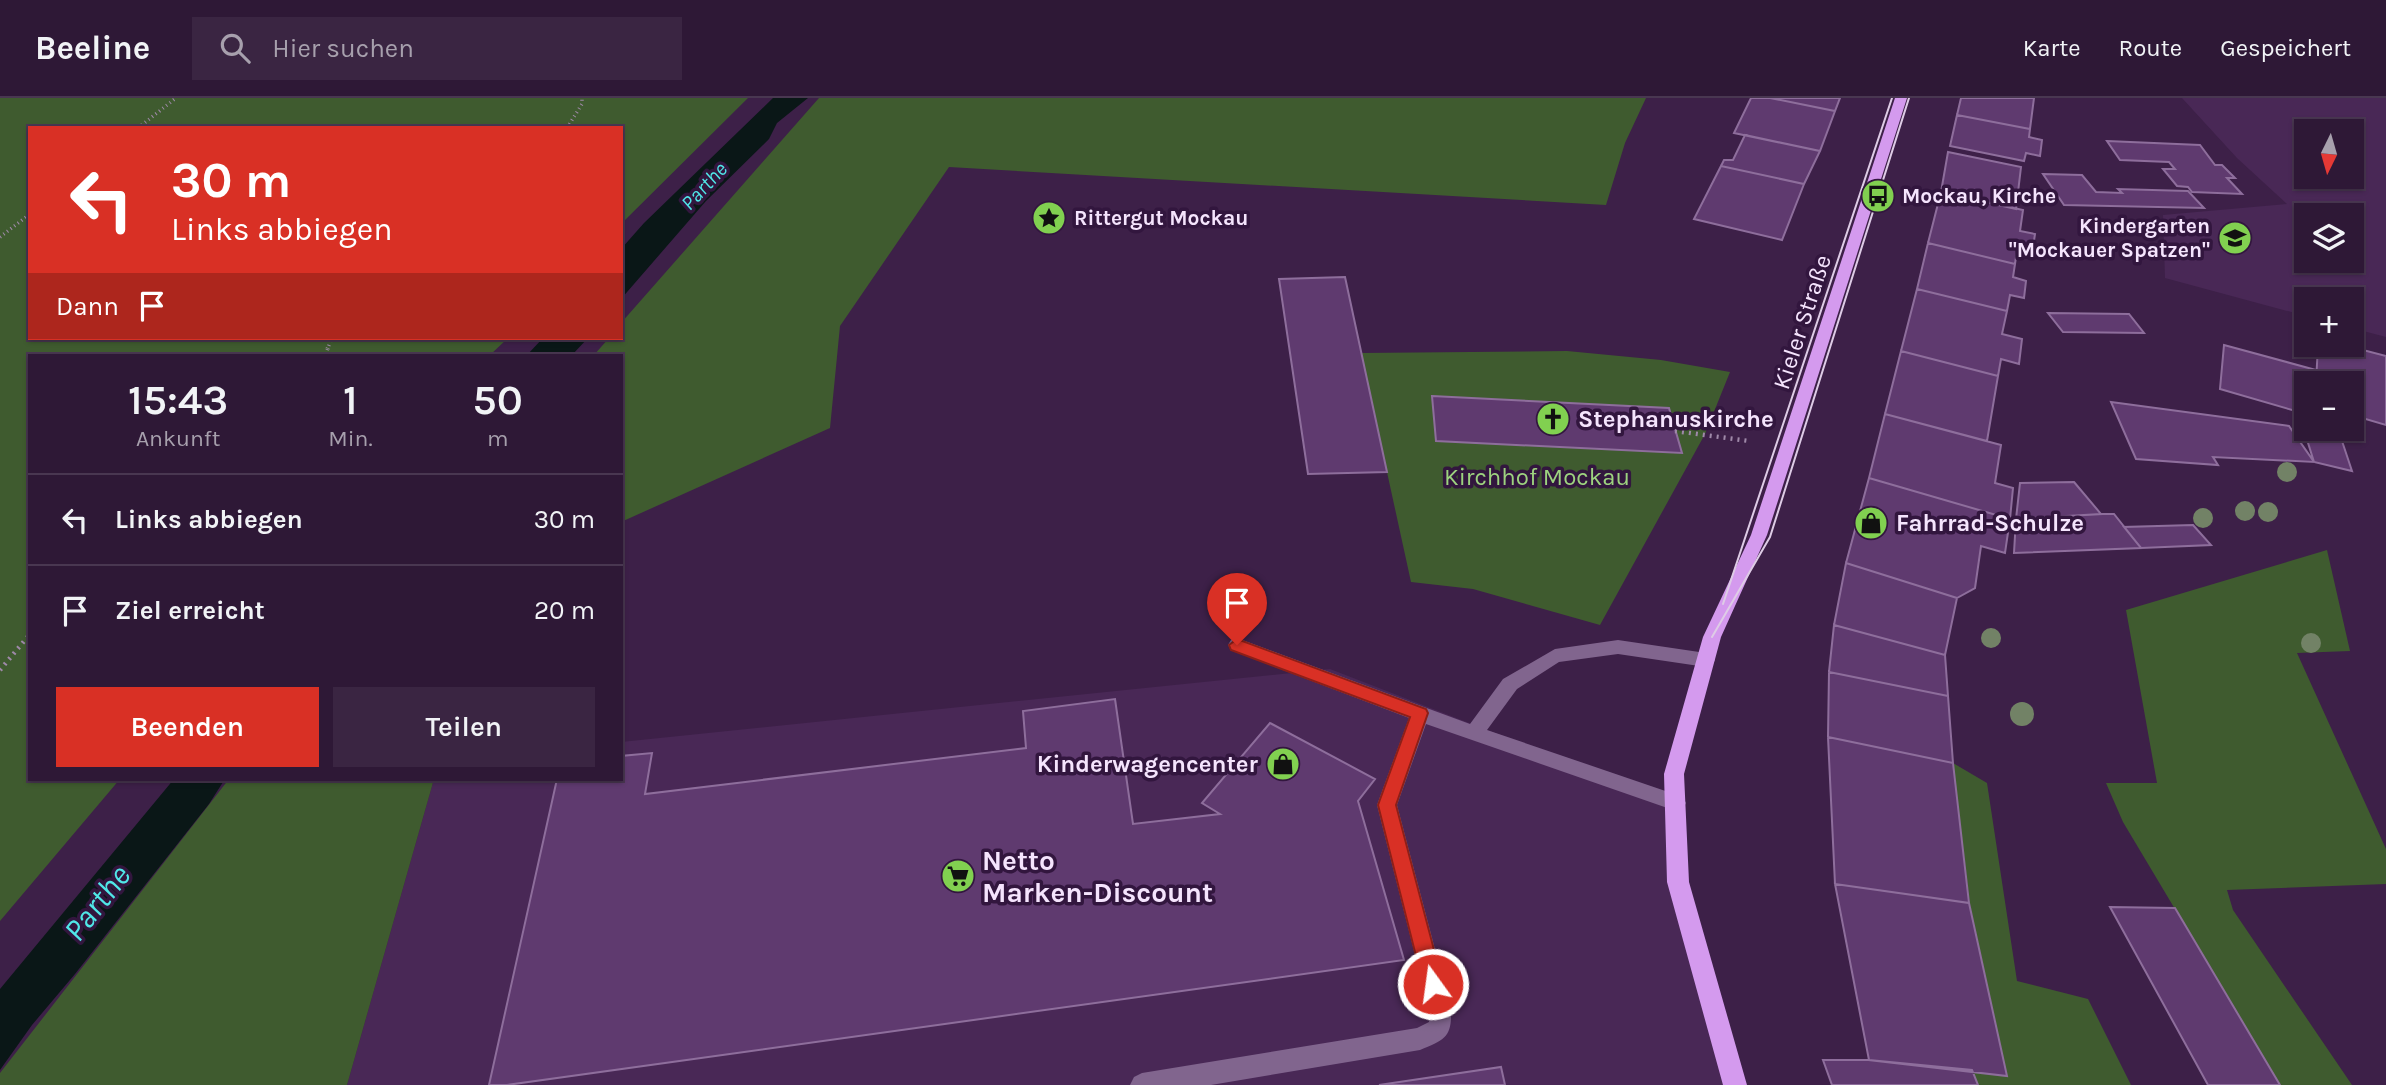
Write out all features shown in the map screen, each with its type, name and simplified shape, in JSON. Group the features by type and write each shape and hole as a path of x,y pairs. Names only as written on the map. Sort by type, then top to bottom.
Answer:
{"main road":[{"name":"Kieler Straße","path":"1735,1085 1678,883 1674,774 1712,637 1759,535 1901,98"}],"lane":[{"path":"1237,645 1475,733 1676,803"},
{"path":"1475,733 1510,684 1555,656 1618,647 1706,660"},
{"path":"1142,1085 1420,1039 1440,1028 1440,1010 1387,805 1420,713"}],"path":[{"path":"141,126 176,98"},
{"path":"568,126 582,104 582,98"},
{"path":"0,237 28,216"},
{"path":"1675,430 1788,448"},
{"path":"0,670 28,636"}],"shaded area":[{"name":"Kindergarten \"Mockauer Spatzen\"","path":"2182,98 2386,98 2386,337 2364,331 2364,287 2294,287 2294,313 2165,278 2163,215 2287,204 2237,158"},
{"path":"1330,669 1676,803 1678,882 1736,1085 347,1085 433,781 623,781 623,742"}],"green space":[{"path":"0,98 748,98 623,222 623,126 28,126 28,340 506,340 491,354 28,354 28,781 118,781 0,921"},
{"path":"819,98 1646,98 1625,143 1606,205 949,167 840,326 830,428 623,521 623,354 595,354 607,340 623,340 623,321"},
{"name":"Kirchhof Mockau","path":"1567,351 1661,360 1730,372 1705,434 1600,625 1473,589 1411,582 1361,353"},
{"path":"2327,550 2350,651 2297,653 2386,849 2386,884 2227,890 2233,910 2352,1085 2280,1085 2123,822 2106,783 2157,783 2126,610"},
{"path":"1953,763 1987,783 2017,981 2088,999 2131,1085 1978,1085 1972,1070 2007,1075 1970,905"},
{"path":"227,781 433,781 347,1085 0,1085 0,1073"}],"water":[{"name":"Parthe","path":"773,98 808,98 777,123 769,139 706,201 623,297 623,247"},
{"path":"541,340 586,340 573,354 528,354"},
{"name":"Parthe","path":"172,781 224,781 209,804 32,1025 0,1070 0,989"}],"building":[{"path":"1751,98 1770,98 1835,111 1820,151 1734,133"},
{"path":"1770,98 1840,98 1835,111"},
{"path":"1961,98 2034,98 2030,129 1957,115"},
{"path":"1957,115 2030,129 2029,137 2042,140 2040,156 2026,153 2024,161 1950,146"},
{"path":"1745,135 1820,151 1804,184 1721,166 1724,160 1733,160"},
{"path":"2107,141 2200,145 2215,165 2222,165 2235,178 2227,178 2242,194 2192,192 2188,187 2177,186 2163,169 2175,169 2169,162 2120,160"},
{"path":"1948,152 2021,167 2016,209 1941,192"},
{"path":"1721,166 1804,184 1782,240 1694,219"},
{"path":"2043,174 2082,175 2096,192 2122,193 2118,189 2188,191 2204,208 2064,205"},
{"path":"1941,192 2023,210 2020,231 2035,234 2032,254 2017,250 2015,264 1928,243"},
{"path":"1928,243 2015,264 2013,277 2026,281 2024,298 2010,295 2007,311 1917,289"},
{"path":"1345,277 1387,472 1308,474 1279,279"},
{"path":"1917,289 2007,311 2002,334 2022,339 2019,364 2001,359 1998,376 1901,351"},
{"path":"2048,313 2129,314 2144,333 2063,332"},
{"path":"2224,345 2316,370 2294,371 2294,411 2220,389"},
{"path":"2364,350 2386,356 2386,425 2364,419 2364,371 2317,371 2317,357 2364,357"},
{"path":"1901,351 1998,376 1987,441 1885,414"},
{"name":"Stephanuskirche","path":"1432,396 1669,408 1682,453 1436,441"},
{"path":"2111,402 2289,426 2294,433 2294,441 2299,441 2314,462 2213,457 2218,465 2136,459"},
{"path":"1885,414 2001,445 1995,483 2013,488 2010,519 1869,478"},
{"path":"2307,441 2342,441 2352,471 2314,462"},
{"path":"1869,478 2010,519 2005,553 1981,546 1975,588 1957,598 1846,563"},
{"path":"2074,482 2101,514 2016,519 2020,483"},
{"path":"2114,514 2141,548 2014,553 2016,519"},
{"path":"2193,525 2211,545 2141,548 2124,527"},
{"path":"1846,563 1957,598 1945,655 1834,625"},
{"path":"1834,625 1945,655 1948,696 1829,672"},
{"path":"1829,672 1948,696 1953,763 1828,737"},
{"name":"Netto Marken-Discount","path":"1115,699 1133,824 1220,814 1202,803 1270,723 1375,779 1358,801 1404,960 507,1085 489,1085 557,781 623,781 623,756 652,753 645,794 1026,748 1023,711"},
{"path":"1828,737 1953,763 1969,903 1835,884"},
{"path":"1835,884 1969,903 2007,1076 1869,1060"},
{"path":"2110,907 2175,908 2280,1085 2208,1085"},
{"path":"1823,1060 1869,1060 1972,1070 1978,1085 1832,1085"},
{"path":"1501,1067 1505,1085 1379,1085"}],"tram line":[{"path":"1723,604 1892,98"},
{"path":"1712,637 1770,537 1909,98"}],"place":[{"name":"Mockau, Kirche","path":"1878,196"},
{"name":"Rittergut Mockau","path":"1049,218"},
{"name":"Kindergarten \"Mockauer Spatzen\"","path":"2235,238"},
{"name":"Stephanuskirche","path":"1553,419"},
{"name":"Fahrrad-Schulze","path":"1871,523"},
{"name":"Kinderwagencenter","path":"1283,764"},
{"name":"Netto Marken-Discount","path":"958,876"}],"route":[{"path":"1237,645 1420,713 1387,805 1433,984"}]}
